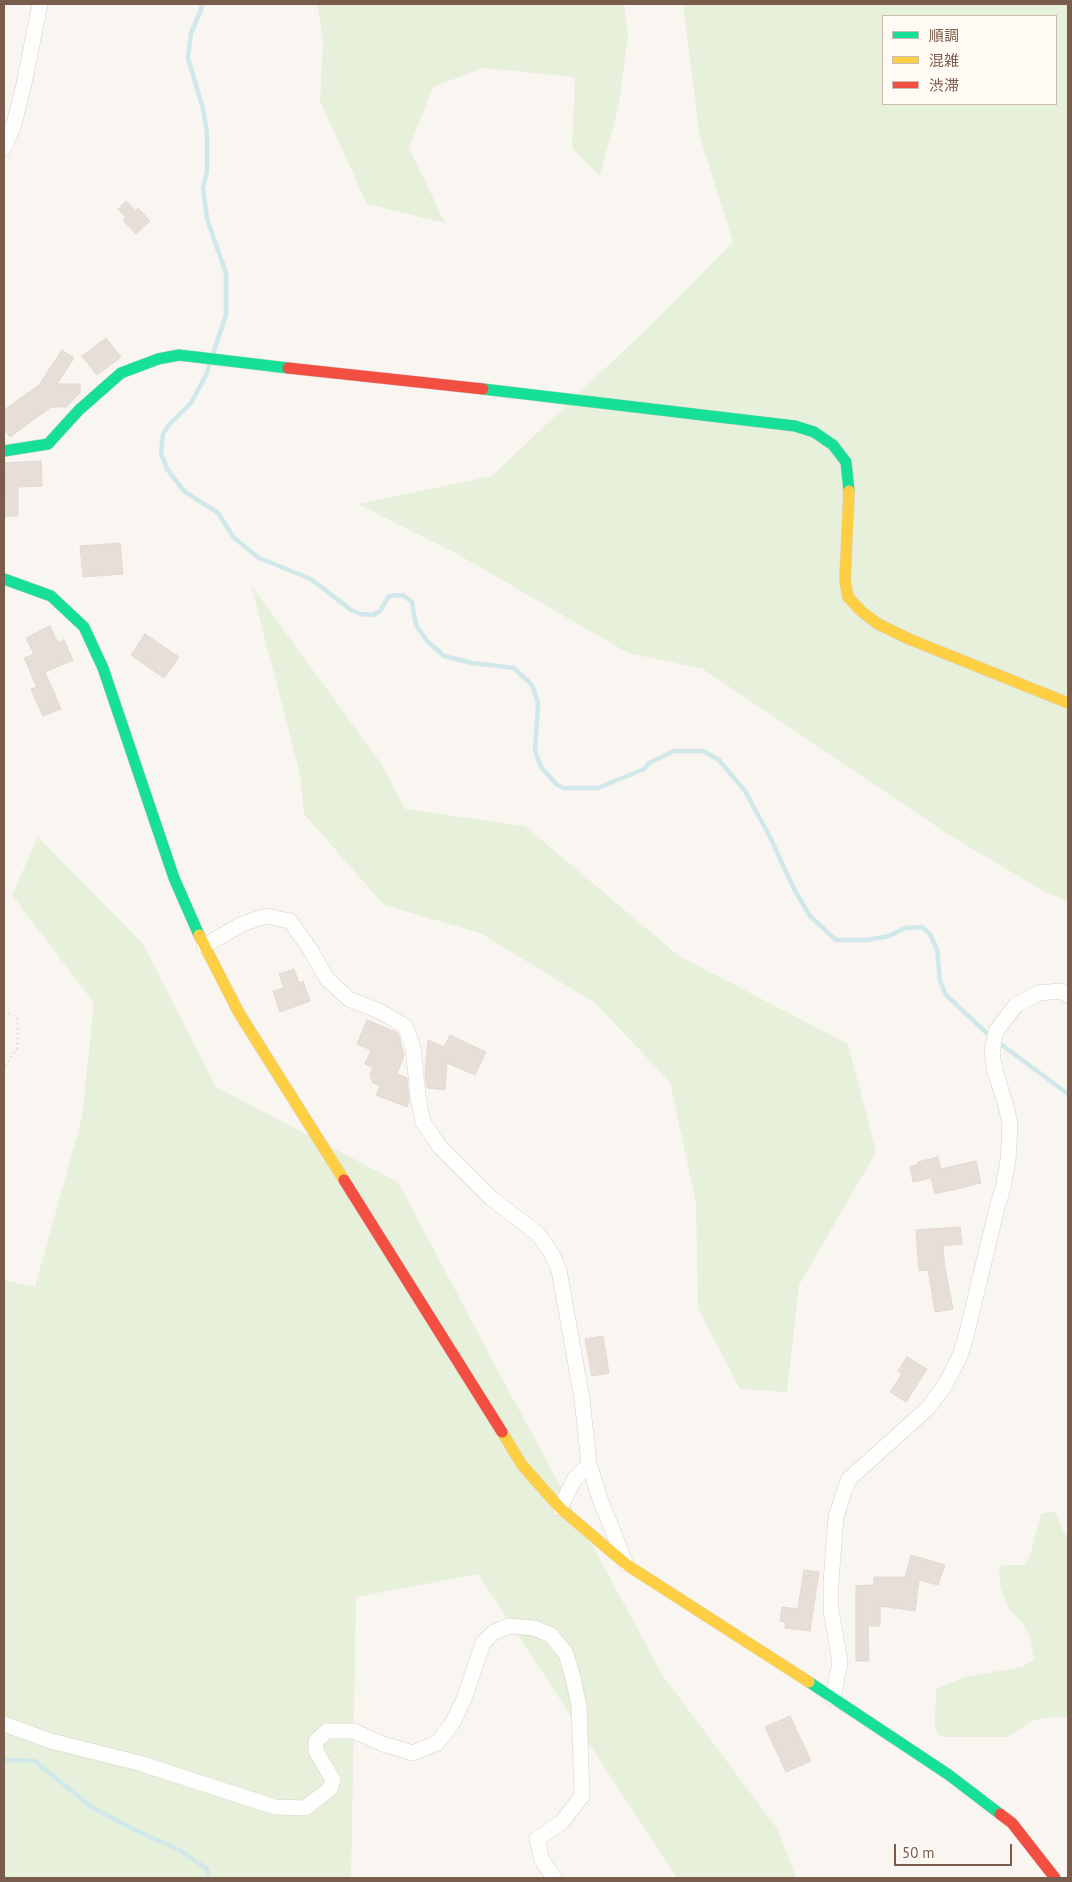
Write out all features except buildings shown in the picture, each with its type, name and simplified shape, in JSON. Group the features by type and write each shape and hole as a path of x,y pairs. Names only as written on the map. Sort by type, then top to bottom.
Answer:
{"street":[{"path":"4,148 14,124 40,4"},
{"path":"4,451 48,444 79,410 121,373 158,359 179,356 505,391 795,426 814,432 833,445 846,462 849,491 845,580 848,597 861,611 878,624 909,639 1068,703"},
{"path":"4,579 51,596 84,627 103,668 174,878 204,946 239,1013 522,1465 560,1508 627,1565 949,1775 1012,1823 1055,1878"},
{"path":"204,946 242,924 266,916 290,921 310,949 327,979 349,998 379,1011 405,1026 413,1046 418,1098 423,1122 440,1147 491,1198 538,1234 552,1254 559,1270 582,1399 589,1464 600,1500 627,1565"},
{"path":"833,1698 840,1662 831,1610 831,1582 836,1517 844,1492 849,1479 928,1408 945,1385 960,1356 996,1208 1003,1188 1008,1160 1010,1124 995,1071 992,1052 996,1031 1016,1005 1039,993 1060,992 1068,995"},
{"path":"560,1508 574,1480 589,1464"},
{"path":"4,1724 51,1741 139,1763 274,1807 305,1808 330,1789 333,1780 316,1751 316,1741 327,1731 354,1731 383,1744 413,1754 437,1743 452,1724 464,1699 482,1643 494,1632 509,1626 534,1628 551,1635 566,1654 579,1706 582,1796 562,1822 537,1839 542,1860 554,1878"}],"path":[{"path":"4,1012 17,1018 18,1031 17,1048 4,1068"}],"green space":[{"path":"317,4 624,4 628,35 619,104 600,176 572,148 575,77 483,68 433,87 409,148 445,223 367,204 320,101 323,40"},
{"path":"683,4 1068,4 1068,901 1047,893 949,835 703,669 628,653 459,555 358,504 492,476 656,320 733,242 700,137"},
{"path":"251,585 382,765 405,809 525,826 679,956 848,1044 876,1152 799,1285 787,1392 740,1389 698,1308 696,1203 670,1082 595,1003 480,933 384,905 304,814 300,774"},
{"path":"38,837 143,944 216,1087 398,1182 663,1676 778,1830 796,1878 677,1878 478,1574 356,1597 351,1878 4,1878 4,1280 35,1287 82,1117 94,1003 12,895"},
{"path":"1056,1513 1061,1527 1068,1538 1068,1718 1051,1717 1034,1720 1007,1737 945,1737 938,1734 935,1726 936,1689 964,1677 1022,1667 1034,1660 1030,1637 1022,1622 1010,1611 1001,1589 999,1573 1001,1565 1024,1565 1029,1559 1041,1514"}],"waterway":[{"path":"202,4 191,33 188,58 203,109 207,132 207,172 203,188 207,219 226,273 226,315 213,354"},
{"path":"210,364 191,403 169,425 163,434 161,453 167,469 184,491 218,513 234,538 259,558 311,579 351,610 361,614 373,615 380,611 389,596 403,595 412,602 416,625 427,641 444,656 473,663 514,668 532,685 538,703 535,751 541,767 557,785 564,788 598,788 644,769 649,763 674,751 703,751 719,760 745,791 770,837 794,889 810,916 836,940 867,940 889,936 905,928 922,927 930,934 937,949 940,981 946,995 992,1038"},
{"path":"998,1042 1068,1094"},
{"path":"4,1760 35,1761 90,1806 131,1828 181,1851 207,1869 208,1878"}],"traffic: fast":[{"path":"4,451 48,444 79,410 121,373 158,359 179,355 288,368"},
{"path":"483,389 795,426 814,432 833,445 846,462 849,491"},
{"path":"4,579 51,596 84,627 103,668 174,878 199,935"},
{"path":"809,1682 949,1775 1000,1814"}],"traffic: slow":[{"path":"849,491 845,580 848,597 861,611 878,624 909,639 1068,703"},
{"path":"199,935 239,1013 344,1180"},
{"path":"502,1432 522,1465 560,1508 627,1565 809,1682"}],"traffic: jam":[{"path":"288,368 483,389"},
{"path":"344,1180 502,1432"},
{"path":"1000,1814 1012,1823 1055,1878"}]}
